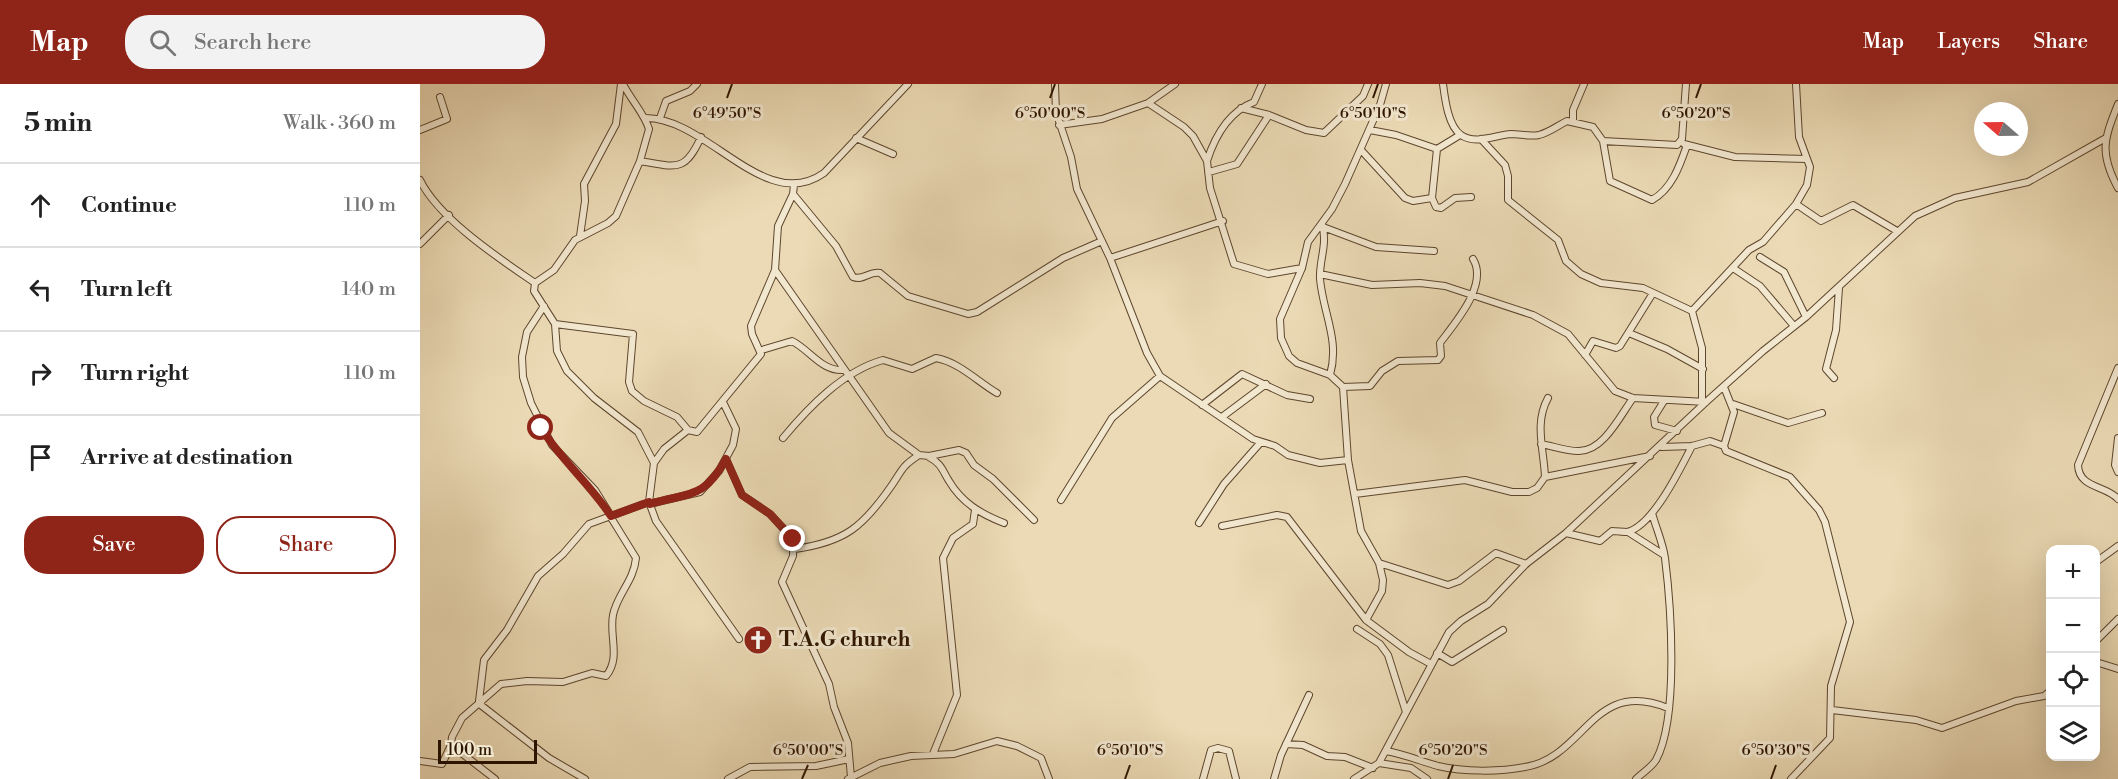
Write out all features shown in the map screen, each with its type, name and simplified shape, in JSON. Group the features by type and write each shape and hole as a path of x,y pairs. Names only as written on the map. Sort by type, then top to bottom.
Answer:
{"street":[{"path":"622,84 633,104 645,118 649,129 640,161 616,216 608,223 575,240 554,270 535,283 534,291 555,324 557,351 567,371 594,398 638,432 654,463"},
{"path":"580,236 585,201 584,184 616,124 622,84"},
{"path":"660,118 666,101 690,91 697,84"},
{"path":"645,118 660,118 681,125 753,171 774,180 794,184 816,178 824,172 908,84"},
{"path":"1055,84 1059,125 1071,157 1077,189 1110,258 1147,353 1160,376 1261,442 1308,461 1348,460"},
{"path":"1059,125 1102,119 1149,103 1175,84"},
{"path":"1241,108 1269,115 1306,130 1324,133 1358,101 1368,84"},
{"path":"1366,620 1382,591 1383,580 1379,563 1361,531 1348,460 1343,387 1330,375 1297,363 1289,357 1281,338 1280,319 1302,268 1308,242 1322,225 1361,150 1386,84"},
{"path":"1443,84 1450,118 1460,135"},
{"path":"1574,120 1573,110 1584,84"},
{"path":"1437,149 1460,135 1481,139 1512,134 1537,135 1574,120 1593,127 1604,141 1610,181 1652,200 1670,183 1684,144 1686,84"},
{"path":"1692,311 1749,249 1762,242 1796,204 1811,174 1799,137 1796,84"},
{"path":"1206,161 1217,136 1241,108 1254,102 1261,85"},
{"path":"420,130 447,119 440,97"},
{"path":"1149,103 1184,127 1193,136 1206,161 1210,188 1223,220 1234,264 1268,274 1302,268"},
{"path":"2118,104 2104,139 2107,165 2118,188"},
{"path":"1209,172 1237,164 1269,115"},
{"path":"1370,130 1396,135 1437,149"},
{"path":"640,161 673,165 686,162 690,160 701,137"},
{"path":"855,138 893,154"},
{"path":"1481,139 1505,165 1508,176 1508,200 1558,240 1572,268 1601,283 1631,286 1653,293 1692,311"},
{"path":"1354,779 1376,765 1386,751 1449,632 1461,621 1488,604 1526,564 1566,533 1652,456 1704,402 1839,288 1897,231 1921,212 1955,198 2028,182 2104,139"},
{"path":"1604,141 1668,146 1684,144 1735,157 1807,159"},
{"path":"1437,149 1432,198 1438,208 1455,198 1471,197"},
{"path":"1361,150 1405,198 1413,201 1432,198"},
{"path":"420,180 449,215 507,264 535,283"},
{"path":"762,350 754,340 751,326 775,270 778,226 793,194 794,184"},
{"path":"793,194 836,246 853,277 860,279 880,273 908,296 968,314 977,312 1063,258 1102,242"},
{"path":"1796,204 1821,221 1854,205 1897,231"},
{"path":"420,244 449,215"},
{"path":"1110,258 1223,220"},
{"path":"1322,225 1376,247 1434,251"},
{"path":"1322,225 1325,249 1320,274 1335,347 1330,375"},
{"path":"1760,257 1784,272 1806,317"},
{"path":"1343,387 1370,386 1382,371 1398,362 1438,360 1440,343 1456,326 1472,295 1477,269 1473,259"},
{"path":"1733,268 1760,286 1794,326"},
{"path":"775,270 889,433 919,454 940,462 950,482 975,510 1004,523"},
{"path":"1320,274 1372,285 1432,284 1533,315 1560,328 1609,387 1634,398 1704,402"},
{"path":"1834,378 1826,369 1836,330 1839,288"},
{"path":"1585,356 1593,341 1618,348 1653,293"},
{"path":"420,760 442,764 462,718 501,684 520,681 563,682 592,673 603,676 609,673 614,656 613,615 617,602 634,574 636,558 595,490 552,446 531,403 523,377 522,357 527,332 544,306"},
{"path":"1692,311 1702,348 1704,402"},
{"path":"555,324 591,330 626,330 633,334 629,382 632,391 644,401 677,417 688,430 697,432 760,357 762,350"},
{"path":"1629,333 1667,349 1702,369"},
{"path":"762,350 792,341 831,369 844,370"},
{"path":"783,438 807,409 850,377 883,360 912,369 936,358 962,369 998,393"},
{"path":"2118,368 2078,465 2085,482 2118,499"},
{"path":"1202,405 1242,374 1287,395 1310,399"},
{"path":"1060,500 1112,418 1160,376"},
{"path":"1222,417 1266,384"},
{"path":"1724,387 1733,404 1732,423 1724,446"},
{"path":"1545,477 1541,444 1542,414 1548,398"},
{"path":"1541,444 1574,451 1587,450 1600,443 1634,398"},
{"path":"1664,401 1654,417 1654,425 1677,432"},
{"path":"585,779 549,758 486,710 479,701 484,660 507,630 538,576 563,554 589,524 649,503 700,492 726,459 733,445 736,429 723,402"},
{"path":"1733,404 1788,423 1822,413"},
{"path":"688,430 664,449 654,463 649,503 656,521 739,639"},
{"path":"2118,438 2115,465 2118,472"},
{"path":"1662,447 1692,446 1710,441 1724,446 1731,455 1790,477 1815,505 1825,522 1850,622 1831,686 1831,731 1826,744 1791,779"},
{"path":"1199,523 1224,484 1261,442"},
{"path":"1628,532 1652,513 1665,495 1692,446"},
{"path":"929,456 959,450 966,453 974,465 993,479 1034,520"},
{"path":"795,549 829,543 852,531 888,490 901,467 919,454"},
{"path":"1355,494 1465,480 1512,492 1529,492 1537,488 1545,477 1652,456"},
{"path":"726,459 742,495 784,528 793,539 795,549 782,582 829,684 834,707 848,743 850,778 880,763 933,754 954,754 997,741 1006,742 1041,758 1049,779"},
{"path":"933,754 957,695 943,558 953,538 973,524 975,510"},
{"path":"1636,779 1651,767 1658,755 1668,708 1670,662 1665,555 1652,513"},
{"path":"1222,526 1276,515 1287,517 1366,620 1409,652 1431,664"},
{"path":"1566,533 1600,542 1612,531 1628,532 1665,555"},
{"path":"2100,559 2118,546"},
{"path":"1379,563 1448,585 1459,581 1496,554 1526,564"},
{"path":"2100,637 2118,619"},
{"path":"1357,629 1380,644 1388,655 1406,713"},
{"path":"1437,653 1452,662 1503,630"},
{"path":"2100,663 2118,669"},
{"path":"1832,710 1916,720 1942,728 2016,701 2036,699 2046,693"},
{"path":"1274,779 1286,744 1309,695"},
{"path":"1386,751 1402,753 1446,768 1528,767 1563,749 1602,710 1612,705 1648,700 1668,708"},
{"path":"1286,744 1303,745 1332,757 1342,756 1376,765 1411,768 1427,779"},
{"path":"451,745 495,779"},
{"path":"1203,779 1211,750 1218,748 1229,751 1236,779"},
{"path":"728,779 750,767 816,766 849,759"}],"place":[{"name":"T.A.G church","path":"758,640"}],"route":[{"path":"541,428 565,461 595,490 611,516 649,502 650,504 700,492 719,471 726,459 742,495 770,514 793,539"}]}
